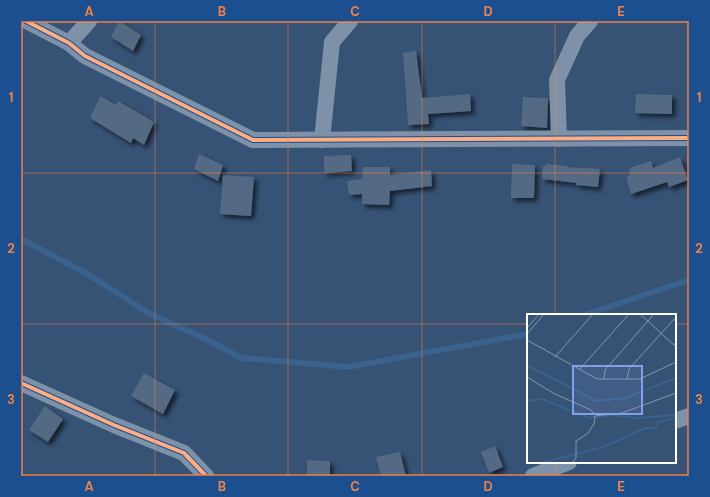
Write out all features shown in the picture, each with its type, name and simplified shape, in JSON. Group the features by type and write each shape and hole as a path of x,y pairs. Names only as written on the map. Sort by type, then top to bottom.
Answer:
{"street":[{"path":"26,21 69,43 85,56 253,140 689,138"},
{"path":"69,43 89,21"},
{"path":"322,140 332,42 350,21"},
{"path":"559,139 557,80 577,36 590,21"},
{"path":"21,383 114,425 184,453 206,476"},
{"path":"676,421 689,416"},
{"path":"533,476 566,463"}],"building":[{"path":"119,21 141,35 133,51 111,37"},
{"path":"416,51 422,98 470,94 471,111 428,114 429,124 408,125 403,53"},
{"path":"636,94 672,95 672,114 635,113"},
{"path":"100,96 116,105 118,101 154,122 144,145 133,138 131,143 90,118"},
{"path":"523,97 548,98 547,128 521,126"},
{"path":"199,154 223,165 218,181 194,169"},
{"path":"351,155 352,171 324,173 324,156"},
{"path":"680,157 688,180 669,187 667,182 631,194 626,177 629,176 630,168 651,161 653,168"},
{"path":"512,164 535,165 534,198 511,198"},
{"path":"546,164 600,169 598,187 542,179 543,166 546,166"},
{"path":"363,167 390,167 390,175 431,170 432,186 390,191 389,205 362,204 362,194 349,195 347,181 362,179"},
{"path":"223,175 254,177 251,216 220,214"},
{"path":"144,373 175,390 163,414 131,396"},
{"path":"45,406 63,419 48,442 29,430"},
{"path":"495,446 503,467 489,473 481,452"},
{"path":"400,452 406,476 381,476 376,457"},
{"path":"307,460 330,461 330,476 307,476"}],"waterway":[{"path":"21,239 86,273 150,314 206,339 241,358 348,367 527,334"},
{"path":"588,314 689,280"}],"cycle path":[{"path":"26,21 69,43 85,56 253,140 689,138"},
{"path":"21,383 114,425 184,453 206,476"}]}
